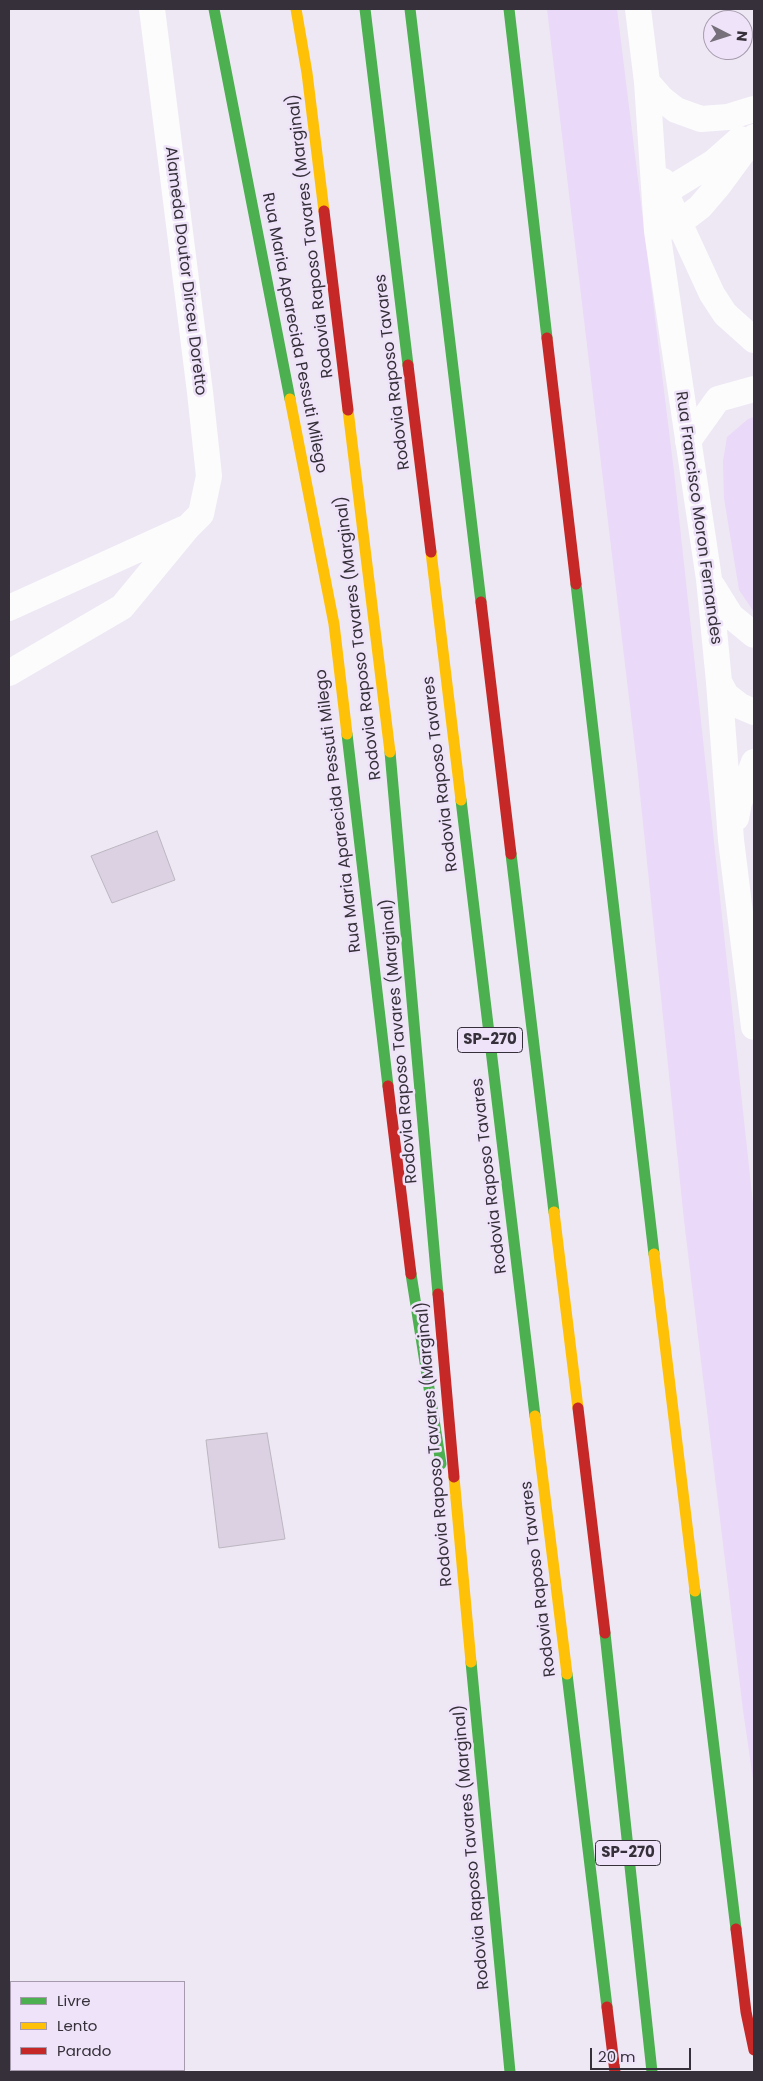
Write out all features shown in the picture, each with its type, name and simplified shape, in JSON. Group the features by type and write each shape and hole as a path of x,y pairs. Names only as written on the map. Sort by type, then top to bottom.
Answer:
{"main road":[{"name":"Rua Maria Aparecida Pessuti Milego","path":"214,9 334,624 409,1262 466,1616"},
{"name":"Rodovia Raposo Tavares (Marginal)","path":"296,9 308,73 389,740 466,1616 510,2072"},
{"path":"302,9 308,73"},
{"name":"Rodovia Raposo Tavares","path":"365,9 615,2072"},
{"name":"SP-270","path":"410,9 605,1635 652,2072"},
{"path":"509,9 661,1308 746,2012 754,2050"},
{"path":"504,2018 516,2072"}],"street":[{"name":"Alameda Doutor Dirceu Doretto","path":"9,673 122,607 201,514 209,476 152,9"},
{"path":"638,9 660,197 668,227 725,314 754,340"},
{"path":"647,82 662,99 676,110 701,119 728,117 754,110"},
{"path":"660,197 714,162 754,124"},
{"path":"668,227 700,207 718,186 754,136"},
{"name":"Rua Francisco Moron Fernandes","path":"668,227 688,441 709,579 720,682 732,840 754,1027"},
{"path":"688,441 718,399 754,388"},
{"name":"Alameda Doutor Dirceu Doretto","path":"9,608 188,527"},
{"path":"709,579 722,604 731,616 754,635"},
{"path":"720,682 726,695 740,706 754,712"},
{"path":"732,840 739,803 754,762"}],"shaded area":[{"path":"547,9 617,9 675,480 754,1213 754,1786 743,1710 684,1220 637,765"},
{"path":"754,417 754,612 739,590 724,498 723,461 727,437 748,419"}],"building":[{"path":"157,831 175,880 112,903 91,856"},
{"path":"267,1433 285,1539 219,1548 206,1440"}],"traffic: fast":[{"path":"214,9 290,399"},
{"path":"365,9 408,365"},
{"path":"410,9 481,602"},
{"path":"509,9 547,338"},
{"path":"576,584 654,1254"},
{"path":"347,734 388,1086"},
{"path":"390,752 438,1294"},
{"path":"461,800 535,1416"},
{"path":"511,854 554,1212"},
{"path":"411,1274 441,1464"},
{"path":"695,1591 736,1929"},
{"path":"605,1633 652,2072"},
{"path":"471,1662 510,2072"},
{"path":"567,1674 607,2007"}],"traffic: slow":[{"path":"296,9 307,73 324,211"},
{"path":"290,399 334,624 347,734"},
{"path":"348,410 390,752"},
{"path":"431,552 461,800"},
{"path":"554,1212 578,1408"},
{"path":"654,1254 695,1591"},
{"path":"535,1416 567,1674"},
{"path":"454,1477 471,1662"}],"traffic: jam":[{"path":"324,211 348,410"},
{"path":"547,338 576,584"},
{"path":"408,365 431,552"},
{"path":"481,602 511,854"},
{"path":"388,1086 411,1274"},
{"path":"438,1294 454,1477"},
{"path":"578,1408 605,1633"},
{"path":"736,1929 746,2012 754,2050"},
{"path":"607,2007 615,2072"}]}
